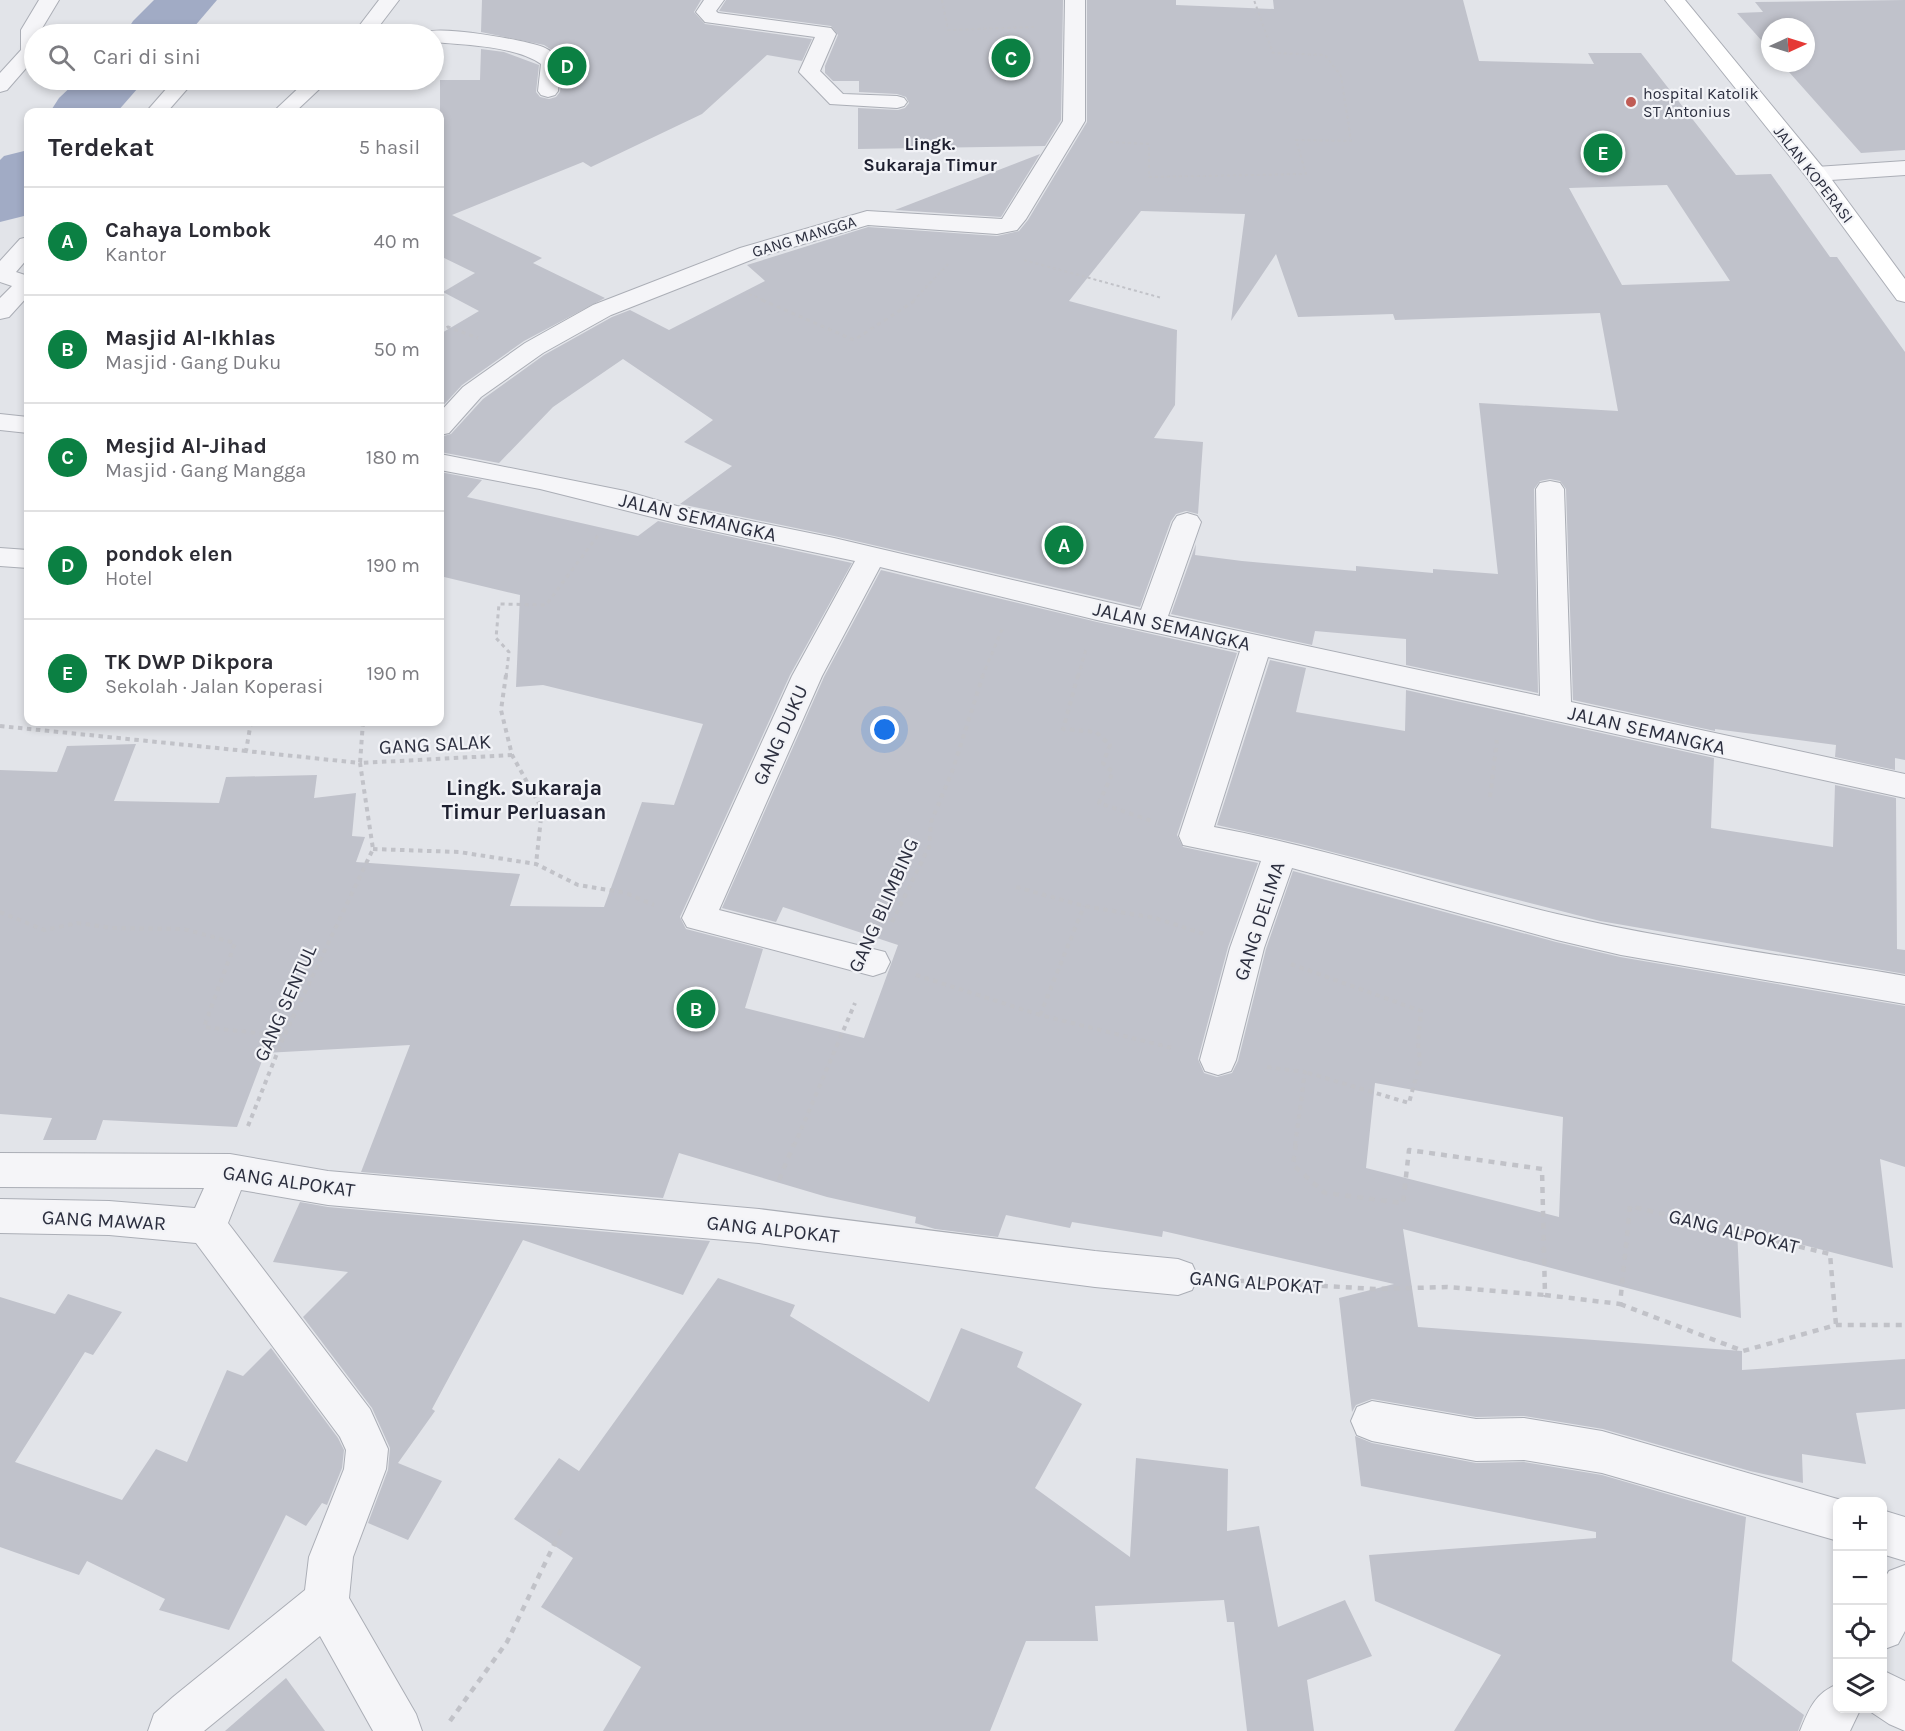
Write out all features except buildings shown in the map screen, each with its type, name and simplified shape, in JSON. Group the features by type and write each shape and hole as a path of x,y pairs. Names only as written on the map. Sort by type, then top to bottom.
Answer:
{"street":[{"path":"35,24 49,0"},
{"path":"371,24 389,0"},
{"path":"714,0 706,12 711,18 824,32 826,34 809,72 837,100 897,102"},
{"name":"GANG MANGGA","path":"444,423 472,392 534,348 602,310 748,253 867,218 997,227 1009,225 1021,210 1074,122 1076,102 1075,0"},
{"name":"JALAN KOPERASI","path":"1675,0 1816,174 1905,295"},
{"path":"444,37 476,40 537,52 551,62 548,91"},
{"path":"0,86 24,59"},
{"path":"160,108 176,90"},
{"path":"288,108 308,90"},
{"path":"1816,174 1905,168"},
{"path":"24,248 3,272 5,276 24,283"},
{"path":"0,312 24,288"},
{"path":"0,422 24,425"},
{"name":"JALAN SEMANGKA","path":"444,463 625,500 675,514 872,556 1097,610 1905,786"},
{"path":"1550,489 1556,709"},
{"path":"1151,622 1187,522"},
{"name":"GANG DUKU","path":"699,918 807,676 872,556"},
{"path":"0,557 24,559"},
{"path":"1195,836 1257,645"},
{"name":"GANG DELIMA","path":"1195,836 1281,852 1247,948 1218,1060"},
{"path":"1281,852 1557,927 1621,941 1905,990"},
{"path":"699,918 873,962"},
{"name":"GANG ALPOKAT","path":"0,1170 219,1198 328,1188 759,1226 1095,1269 1178,1277"},
{"path":"219,1198 355,1423 367,1449 365,1469 331,1557 326,1602 399,1731"},
{"name":"GANG MAWAR","path":"0,1216 109,1218 219,1198"},
{"path":"1372,1421 1476,1440 1524,1439 1602,1452 1833,1519"},
{"path":"1887,1534 1905,1539"},
{"path":"1887,1619 1905,1587"},
{"path":"171,1731 189,1713 326,1602"},
{"path":"1887,1696 1905,1708"},
{"path":"1823,1731 1834,1713"}],"path":[{"path":"942,0 948,30 1075,25"},
{"path":"1074,122 1104,125 1109,142 1149,144 1149,177 1306,174 1296,140 1351,141 1341,76 1325,55 1273,53 1254,0"},
{"path":"699,271 818,326 854,340 917,299 956,256"},
{"path":"1015,258 1162,298"},
{"name":"GANG SALAK","path":"536,864 542,809 512,755 501,710 508,652 496,638 498,604 546,605 625,500"},
{"name":"GANG BLIMBING","path":"759,1226 873,962 929,847 931,822 952,772 975,695 1018,591"},
{"path":"1097,610 1063,729 1096,732 1110,745 1103,763 1113,772 1098,803 1195,836"},
{"path":"1490,797 1504,697"},
{"path":"0,726 360,763"},
{"path":"246,751 250,726"},
{"path":"363,726 360,763 373,849 459,852 536,864 578,885 626,893 659,907 699,918"},
{"name":"GANG SALAK","path":"360,763 512,755"},
{"name":"GANG SENTUL","path":"219,1198 284,1036 373,849"},
{"path":"873,962 1040,1016 1218,1060 1305,1072 1408,1102 1420,1062 1418,1042 1420,1011 1247,948 1155,918 1084,906 1016,887"},
{"path":"1040,1016 1084,906"},
{"path":"0,912 44,930 78,923 112,928 184,929 235,943 204,1027 284,1036"},
{"path":"1305,1072 1293,1164 1325,1194 1402,1203 1409,1150 1542,1169 1545,1295"},
{"name":"GANG ALPOKAT","path":"1620,1304 1630,1206 1830,1254 1836,1325"},
{"name":"GANG ALPOKAT","path":"1178,1277 1375,1289 1447,1287 1620,1304 1743,1351 1836,1325 1905,1325"},
{"path":"443,1731 507,1642 563,1526"}],"waterway":[{"path":"164,24 187,0"},
{"path":"86,108 103,90"},
{"path":"0,201 24,174"}],"place":[{"name":"Mesjid Al-Jihad","path":"1011,58"},
{"name":"pondok elen","path":"567,66"},
{"name":"hospital Katolik ST Antonius","path":"1631,102"},
{"name":"TK DWP Dikpora","path":"1603,153"},
{"name":"Cahaya Lombok","path":"1064,545"},
{"name":"Masjid Al-Ikhlas","path":"696,1009"}],"district":[{"name":"Lingk. Sukaraja Timur","path":"930,154"},
{"name":"Lingk. Sukaraja Timur Perluasan","path":"524,800"}]}
